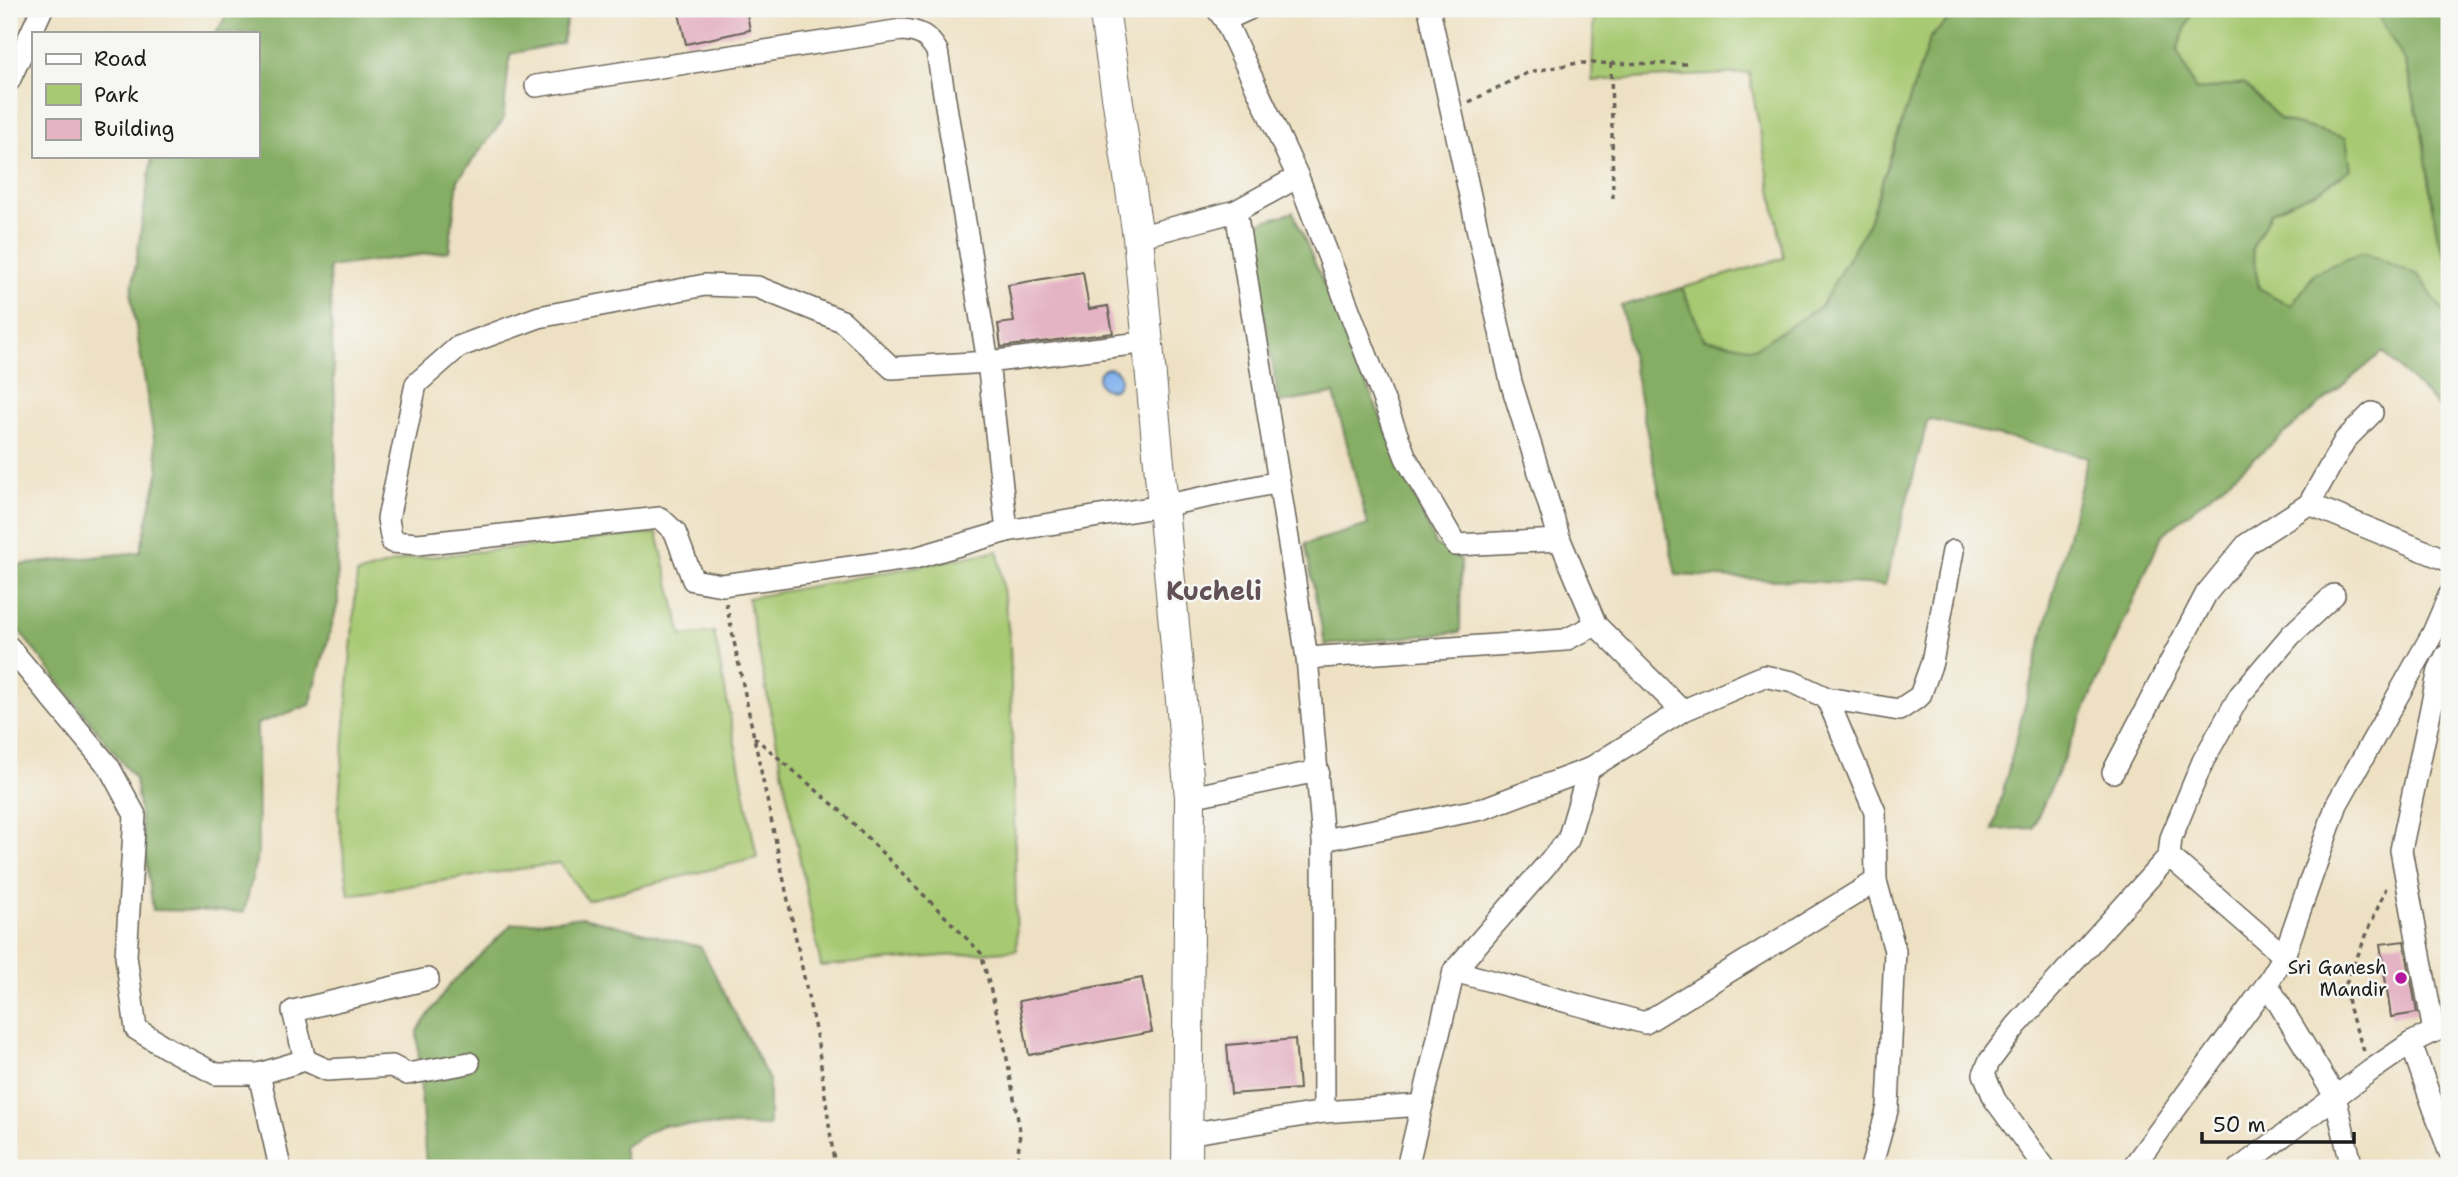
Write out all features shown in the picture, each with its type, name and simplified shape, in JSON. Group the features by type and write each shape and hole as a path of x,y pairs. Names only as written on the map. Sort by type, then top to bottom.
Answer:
{"street":[{"path":"9,81 42,9"},
{"path":"1104,9 1138,237 1190,797 1187,1168"},
{"path":"1250,9 1221,14 1298,177 1406,458 1456,545 1560,540"},
{"path":"1429,9 1511,382 1560,540 1597,625 1682,710"},
{"path":"536,86 902,30 916,31 929,39 937,51 988,362 1007,531"},
{"path":"1138,237 1236,211 1298,177"},
{"path":"1236,211 1307,658 1323,840 1324,1112"},
{"path":"1148,342 988,362 892,368 842,321 757,287 705,285 539,317 458,346 416,384 388,519 392,542 418,544 660,517 675,532 693,580 722,585 915,558 1007,531 1162,506 1279,482"},
{"path":"2113,772 2206,594 2247,544 2309,504 2345,440 2372,413"},
{"path":"2309,504 2449,561"},
{"path":"1323,840 1482,809 1589,769 1682,710 1764,676 1793,682 1827,698 1899,710 1920,696 1932,662 1954,551"},
{"path":"2045,1168 1995,1100 1983,1074 1989,1062 2017,1026 2169,856 2171,838 2203,761 2240,695 2291,635 2334,595"},
{"path":"2132,1168 2267,984 2284,956 2337,804 2433,633 2449,596"},
{"path":"1307,658 1565,640 1597,625"},
{"path":"9,647 109,767 135,815 126,956 136,1029 216,1074 259,1074 305,1060 327,1070 392,1066 407,1074 469,1063"},
{"path":"2240,1168 2370,1071 2412,1043 2441,1028 2401,850 2439,670 2445,656 2449,654"},
{"path":"1827,698 1875,813 1876,881 1895,951 1888,1107 1871,1168"},
{"path":"1407,1168 1454,971 1568,840 1589,769"},
{"path":"1190,797 1318,771"},
{"path":"2169,856 2284,956"},
{"path":"1454,971 1645,1023 1876,881"},
{"path":"305,1060 293,1011 428,979"},
{"path":"2267,984 2335,1096 2352,1168"},
{"path":"2412,1043 2449,1150"},
{"path":"259,1074 279,1163 275,1168"},
{"path":"1187,1134 1324,1112 1422,1105"}],"path":[{"path":"1451,110 1529,72 1578,63 1689,64"},
{"path":"1611,63 1613,199"},
{"path":"722,585 818,1044 835,1168"},
{"path":"754,737 843,813 981,953 1003,1037 1020,1130 1017,1168"},
{"path":"2370,1071 2349,1009 2345,986 2386,887"}],"green space":[{"path":"230,9 569,9 562,43 510,54 503,120 458,180 449,251 329,267 335,405 338,603 310,705 257,724 258,853 244,912 153,910 135,779 9,618 9,566 140,552 159,470 131,296 152,158 259,158 259,32 217,32"},
{"path":"1594,9 1960,9 1930,38 1868,224 1821,306 1755,349 1704,339 1682,288 1784,258 1749,73 1592,81"},
{"path":"1960,9 2193,9 2177,50 2196,91 2244,83 2281,120 2346,138 2351,169 2319,190 2271,212 2252,249 2259,288 2291,306 2316,272 2362,252 2418,275 2449,320 2449,417 2383,352 2162,535 2033,828 1993,830 2088,457 1928,419 1885,585 1676,575 1621,306 1682,288 1704,339 1755,348 1821,306 1868,224 1930,38"},
{"path":"2193,9 2374,9 2406,63 2423,138 2437,235 2449,264 2449,320 2418,275 2316,272 2291,306 2259,288 2252,249 2271,212 2319,190 2346,138 2281,120 2244,83 2196,91 2177,50"},
{"path":"2374,9 2449,9 2449,264 2437,235 2423,138 2406,63"},
{"path":"1293,212 1435,544 1461,560 1460,632 1325,645 1305,544 1368,525 1334,394 1279,403 1249,226"},
{"path":"657,533 682,636 714,632 757,858 587,900 560,863 349,895 338,813 357,574 406,559"},
{"path":"998,551 1010,642 1017,950 821,966 748,598"},
{"path":"583,917 701,947 769,1080 769,1126 662,1125 623,1147 627,1168 426,1168 417,1031 450,985 512,924"}],"water":[{"path":"1109,368 1117,371 1120,379 1117,387 1109,390 1101,387 1098,379 1101,371"}],"building":[{"path":"678,9 746,9 750,30 686,44"},
{"path":"1083,272 1089,309 1108,306 1113,333 1001,347 998,324 1014,322 1008,285"},
{"name":"Sri Ganesh Mandir","path":"2404,941 2417,1013 2391,1017 2380,944"},
{"path":"1142,978 1152,1032 1029,1055 1019,1001"},
{"path":"1295,1039 1299,1089 1231,1094 1227,1045"}],"place":[{"name":"Sri Ganesh Mandir","path":"2401,978"}],"district":[{"name":"Kucheli","path":"1214,591"}]}
